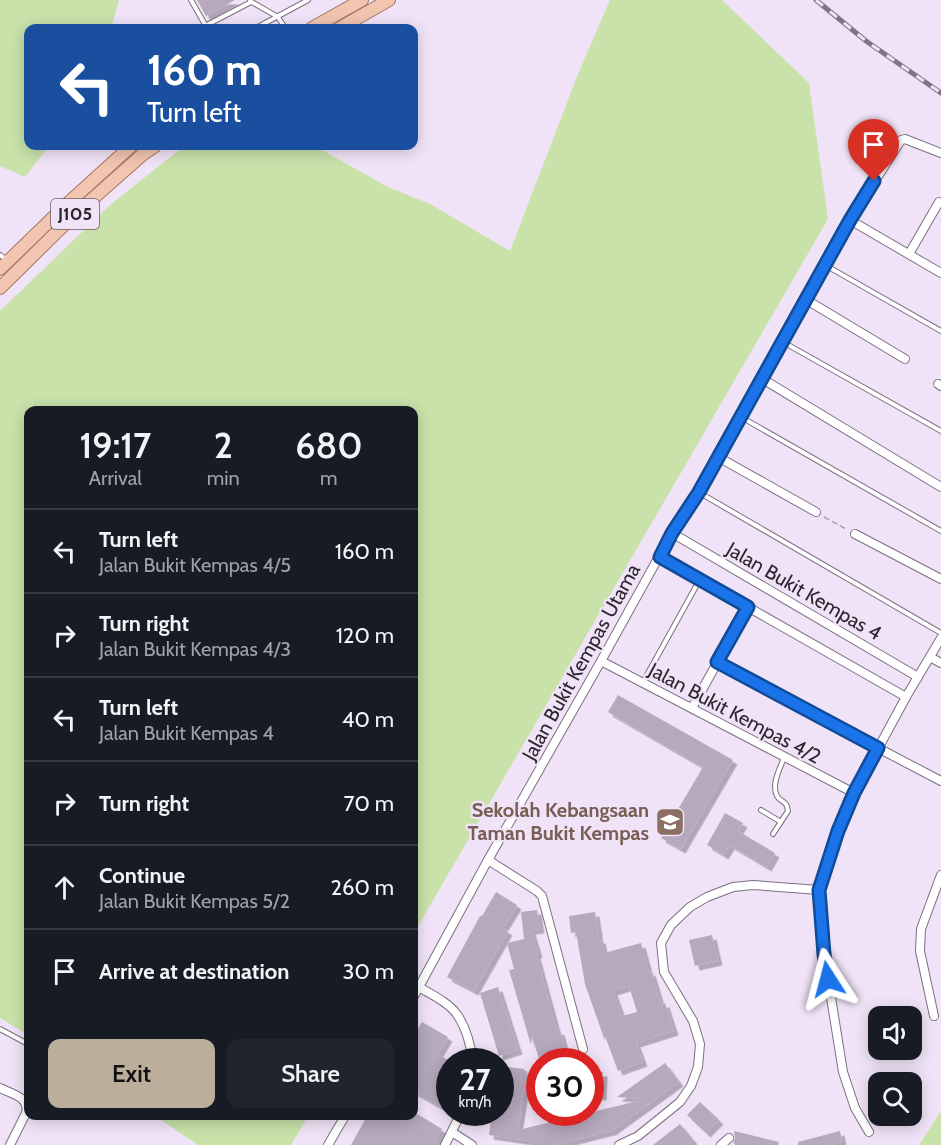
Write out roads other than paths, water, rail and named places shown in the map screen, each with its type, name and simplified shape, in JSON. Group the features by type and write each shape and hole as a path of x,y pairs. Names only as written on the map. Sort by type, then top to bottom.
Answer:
{"main road":[{"path":"319,24 362,0"},
{"path":"347,24 389,0"},
{"name":"J105","path":"3,261 127,150"},
{"name":"J105","path":"0,288 72,218 149,150"}],"street":[{"name":"Jalan Bukit Kempas Utama","path":"419,987 488,860 672,533 699,492 850,220 901,140 905,139 941,153"},
{"path":"909,254 939,202"},
{"path":"850,220 941,273"},
{"path":"805,299 905,359"},
{"path":"761,378 941,488"},
{"path":"718,457 816,512"},
{"name":"Jalan Bukit Kempas 4","path":"672,533 918,677"},
{"path":"855,534 941,579"},
{"name":"Jalan Bukit Kempas 4","path":"660,557 906,697"},
{"path":"692,708 748,607"},
{"path":"869,1132 855,1108 843,1072 824,954 819,890 838,831 854,793 941,638"},
{"path":"930,657 941,663"},
{"name":"Jalan Bukit Kempas 4/2","path":"601,661 854,793"},
{"path":"878,748 941,781"},
{"path":"488,860 542,896 584,1048"},
{"path":"934,1016 921,951 921,929 938,891 941,875"},
{"path":"619,1145 638,1136 680,1102 691,1086 698,1066 700,1044 693,1021 664,972 661,943 671,925 690,907 707,897 733,887 753,885 819,890"},
{"path":"419,987 458,1015 470,1048"},
{"path":"0,1088 24,1100"},
{"path":"10,1145 24,1117"},
{"path":"328,1145 343,1120"},
{"path":"446,1145 455,1126"},
{"path":"452,1132 472,1145"},
{"path":"721,1145 729,1138"}],"lane":[{"path":"191,0 204,24"},
{"path":"264,24 308,0"},
{"path":"211,24 250,1 278,17 282,24"},
{"path":"824,265 941,331"},
{"path":"782,341 941,431"},
{"path":"740,417 941,531"},
{"path":"699,492 941,633"},
{"path":"643,683 700,580"},
{"path":"717,662 878,748"},
{"path":"773,834 789,808 776,794 777,775 785,758"},
{"path":"761,810 781,822"},
{"path":"0,1029 24,1042"}],"railway":[{"path":"816,0 866,41 941,93"}],"place":[{"name":"Sekolah Kebangsaan Taman Bukit Kempas","path":"670,822"}]}
